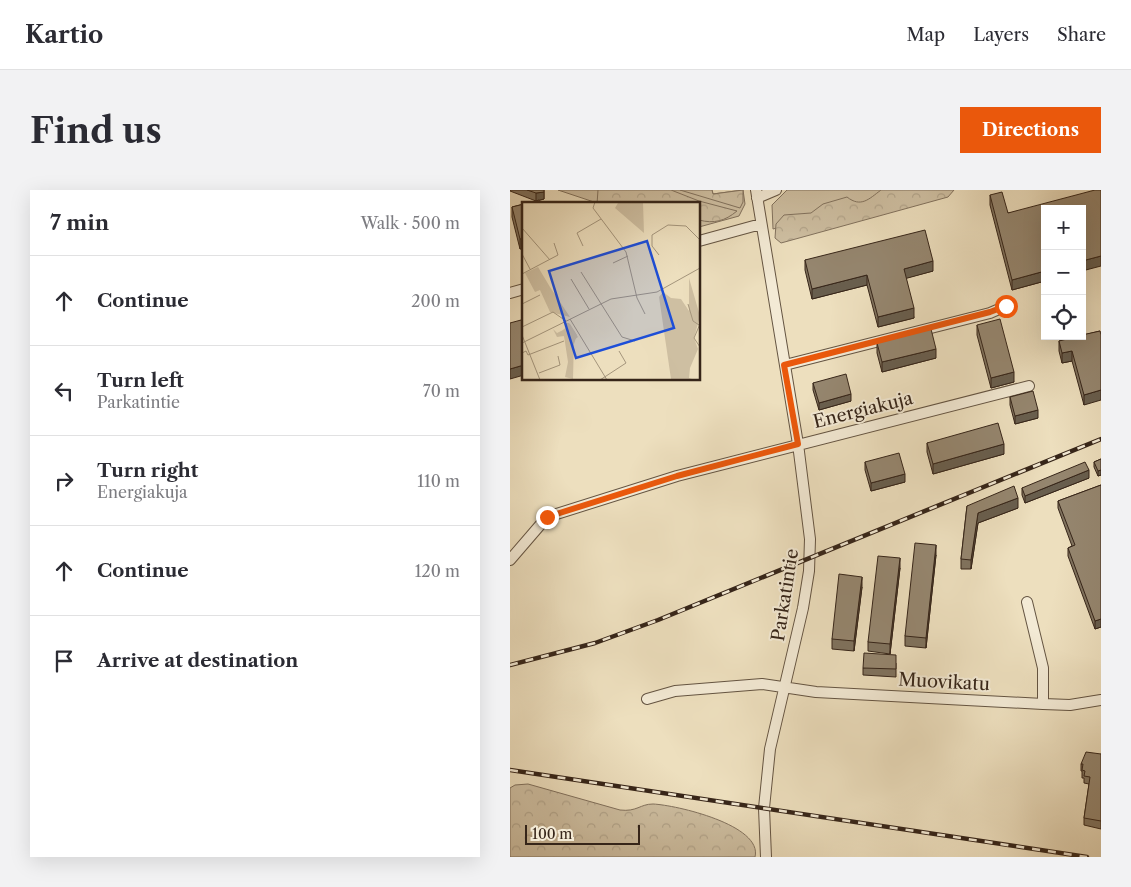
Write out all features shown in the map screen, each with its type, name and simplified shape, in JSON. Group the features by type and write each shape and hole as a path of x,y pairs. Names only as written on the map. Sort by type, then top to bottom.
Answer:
{"street":[{"path":"756,194 776,190"},
{"name":"Parkatintie","path":"756,194 809,521 809,572 803,608 770,749 764,808 766,857"},
{"path":"700,242 761,224"},
{"path":"784,365 990,312 1006,306"},
{"name":"Energiakuja","path":"510,560 547,517 677,476 1029,386"},
{"path":"1028,602 1043,668 1042,704"},
{"name":"Muovikatu","path":"647,700 675,691 749,684 816,692 1042,704 1070,705 1101,700"}],"green space":[{"path":"558,190 712,190 713,194 743,190 745,204 739,216 700,227 700,202 594,202"},
{"path":"598,190 671,190 699,201 737,211 719,221 710,222 700,220 700,202 597,202"},
{"path":"680,190 712,190 713,194 743,190 743,202 740,208"},
{"path":"787,190 911,190 773,229 772,205"},
{"path":"881,190 954,190 948,197 781,243 775,238 776,224 784,215 811,213 823,204 847,197 857,202 865,201"},
{"path":"528,784 620,810 630,810 653,804 664,805 716,819 746,835 754,846 755,857 510,857 510,788 515,785"}],"building":[{"path":"527,190 544,190 544,192 536,193"},
{"path":"1101,190 1101,256 1086,260 1086,205 1041,205 1041,272 1012,280 990,195 1002,192 1008,213"},
{"path":"522,204 522,238 520,239 512,207"},
{"path":"925,230 933,261 904,269 914,308 878,317 867,275 812,289 805,260"},
{"path":"1000,319 1014,372 991,378 977,325"},
{"path":"521,320 522,323 522,366 510,369 510,323"},
{"path":"931,329 936,349 882,362 877,343"},
{"path":"1100,331 1101,390 1084,395 1072,351 1062,353 1059,341 1086,340 1086,334"},
{"path":"846,374 851,394 819,403 813,383"},
{"path":"1033,391 1038,410 1015,416 1010,397"},
{"path":"998,423 1004,444 933,464 927,443"},
{"path":"899,453 905,474 871,483 865,462"},
{"path":"1101,459 1101,470 1098,471 1094,462"},
{"path":"1085,462 1089,470 1025,496 1022,488"},
{"path":"1101,485 1101,619 1095,621 1068,548 1075,545 1058,501"},
{"path":"1014,486 1018,498 978,513 971,560 961,559 967,506"},
{"path":"915,543 936,545 926,638 905,636"},
{"path":"878,556 900,558 890,644 868,642"},
{"path":"839,574 862,577 854,641 832,639"},
{"path":"864,653 896,655 896,669 863,668"},
{"path":"1086,752 1101,754 1101,821 1084,818 1090,777 1084,776 1085,771 1082,770 1083,764 1081,764"}],"railway":[{"path":"510,665 595,643 658,620 1101,439"},
{"path":"510,770 1087,857"}],"route":[{"path":"547,517 677,476 798,444 784,365 990,312 1006,306"}]}
